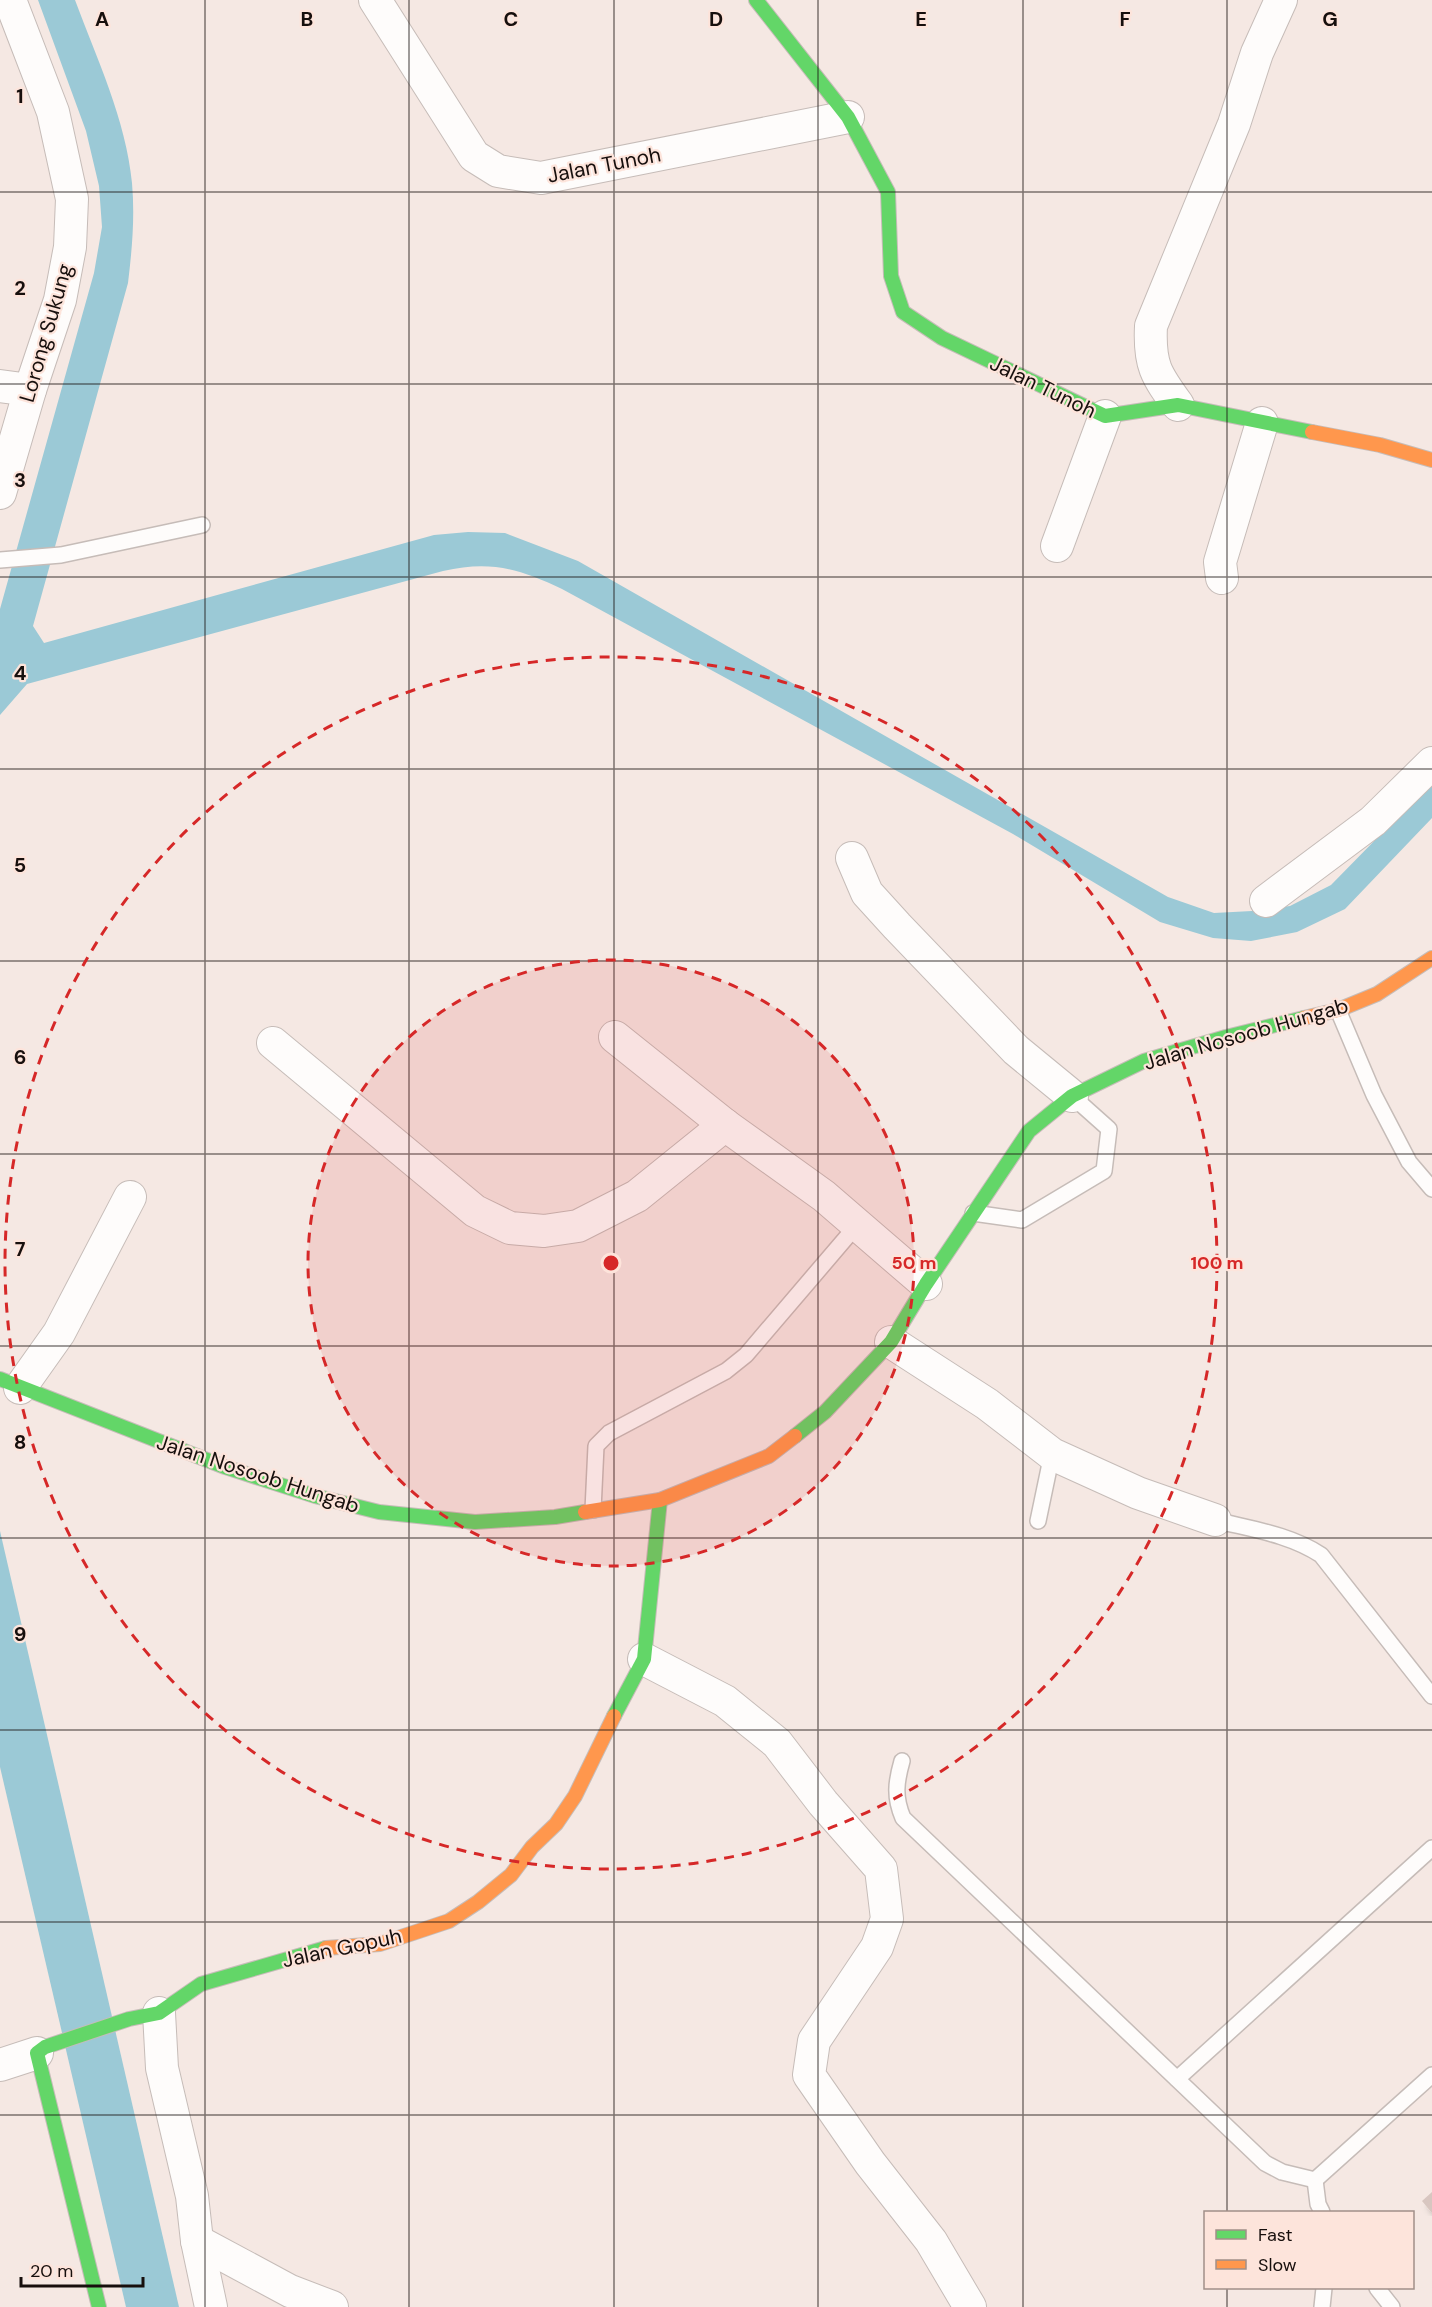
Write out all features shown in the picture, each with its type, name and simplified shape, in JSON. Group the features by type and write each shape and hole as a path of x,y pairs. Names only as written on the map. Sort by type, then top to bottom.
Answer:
{"street":[{"name":"Lorong Sukung","path":"0,493 15,388 60,300 70,247 72,199 53,112 10,0"},
{"name":"Jalan Tunoh","path":"375,0 474,156 498,171 541,178 848,117"},
{"name":"Jalan Tunoh","path":"756,0 848,117 888,192 891,276 903,312 942,338 1105,416 1178,405 1380,445 1432,460"},
{"path":"1178,405 1157,376 1150,351 1151,326 1234,124 1257,53 1281,0"},
{"path":"1057,546 1105,416"},
{"path":"1222,578 1220,562 1262,423"},
{"path":"1266,902 1373,821 1432,763"},
{"path":"852,858 867,893 889,917 1016,1050 1072,1096"},
{"name":"Jalan Nosoob Hungab","path":"10,1384 225,1467 315,1496 379,1512 475,1522 555,1516 660,1500 769,1456 825,1412 891,1342 926,1284 1029,1131 1072,1096 1144,1061 1226,1037 1338,1010 1377,994 1432,958"},
{"path":"615,1037 725,1125 824,1196 926,1284"},
{"path":"273,1043 475,1211 510,1228 544,1231 578,1227 637,1196 725,1125"},
{"path":"10,1384 59,1333 130,1197"},
{"path":"891,1342 987,1404 1052,1454 1138,1492 1215,1520"},
{"name":"Jalan Gopuh","path":"0,2065 144,2016 201,1984 328,1948 380,1944 449,1920 478,1902 511,1875 532,1847 556,1824 575,1796 644,1659 660,1500"},
{"path":"644,1659 725,1701 777,1743 823,1803 881,1869 887,1919 876,1947 814,2041 809,2075 870,2163 931,2241 970,2307"},
{"path":"144,2016 162,2068 192,2196 197,2241 211,2307"},
{"path":"41,2050 99,2307"},
{"path":"197,2241 290,2291 332,2307"}],"lane":[{"path":"2,560 61,555 202,525"},
{"path":"1338,1010 1374,1095 1409,1162 1432,1189"},
{"path":"973,1214 1022,1220 1104,1171 1109,1129 1072,1096"},
{"path":"593,1510 597,1446 609,1433 726,1371 746,1355 857,1225"},
{"path":"1038,1521 1052,1454"},
{"path":"1215,1520 1305,1544 1321,1555 1432,1696"},
{"path":"902,1761 897,1780 896,1802 903,1818 1265,2163 1282,2172 1315,2180"},
{"path":"1177,2079 1432,1848"},
{"path":"1315,2180 1432,2075"},
{"path":"1315,2180 1317,2204 1321,2211"},
{"path":"1322,2307 1324,2289"},
{"path":"1378,2289 1392,2307"}],"water":[{"path":"38,0 75,0 110,90 124,136 132,183 133,208 128,283 33,626 44,643 434,535 468,532 505,533 578,561 1168,897 1214,913 1290,906 1331,885 1432,782 1432,818 1345,909 1297,932 1251,941 1213,938 1160,922 1013,834 562,589 532,576 504,568 476,566 443,571 27,684 0,715 0,609 94,273 102,227 99,186 86,131"},
{"path":"0,1531 179,2307 126,2307 0,1767"}],"building":[{"path":"1432,2192 1432,2213 1422,2201"}],"traffic: fast":[{"path":"756,0 848,117 888,192 891,276 903,312 942,338 1105,416 1178,405 1312,432"},
{"path":"795,1436 825,1412 891,1342 926,1284 1029,1131 1072,1096 1144,1061 1226,1037 1304,1018"},
{"path":"0,1379 225,1467 315,1496 379,1512 475,1522 555,1517 585,1512"},
{"path":"614,1716 644,1659 660,1500"},
{"path":"99,2307 37,2053 45,2047 129,2019 159,2013 201,1984 326,1948"}],"traffic: slow":[{"path":"1312,432 1380,445 1432,460"},
{"path":"1304,1018 1338,1010 1377,994 1432,958"},
{"path":"585,1512 660,1500 769,1456 795,1436"},
{"path":"326,1948 380,1944 449,1921 478,1902 511,1875 532,1847 556,1824 575,1796 614,1716"}]}
